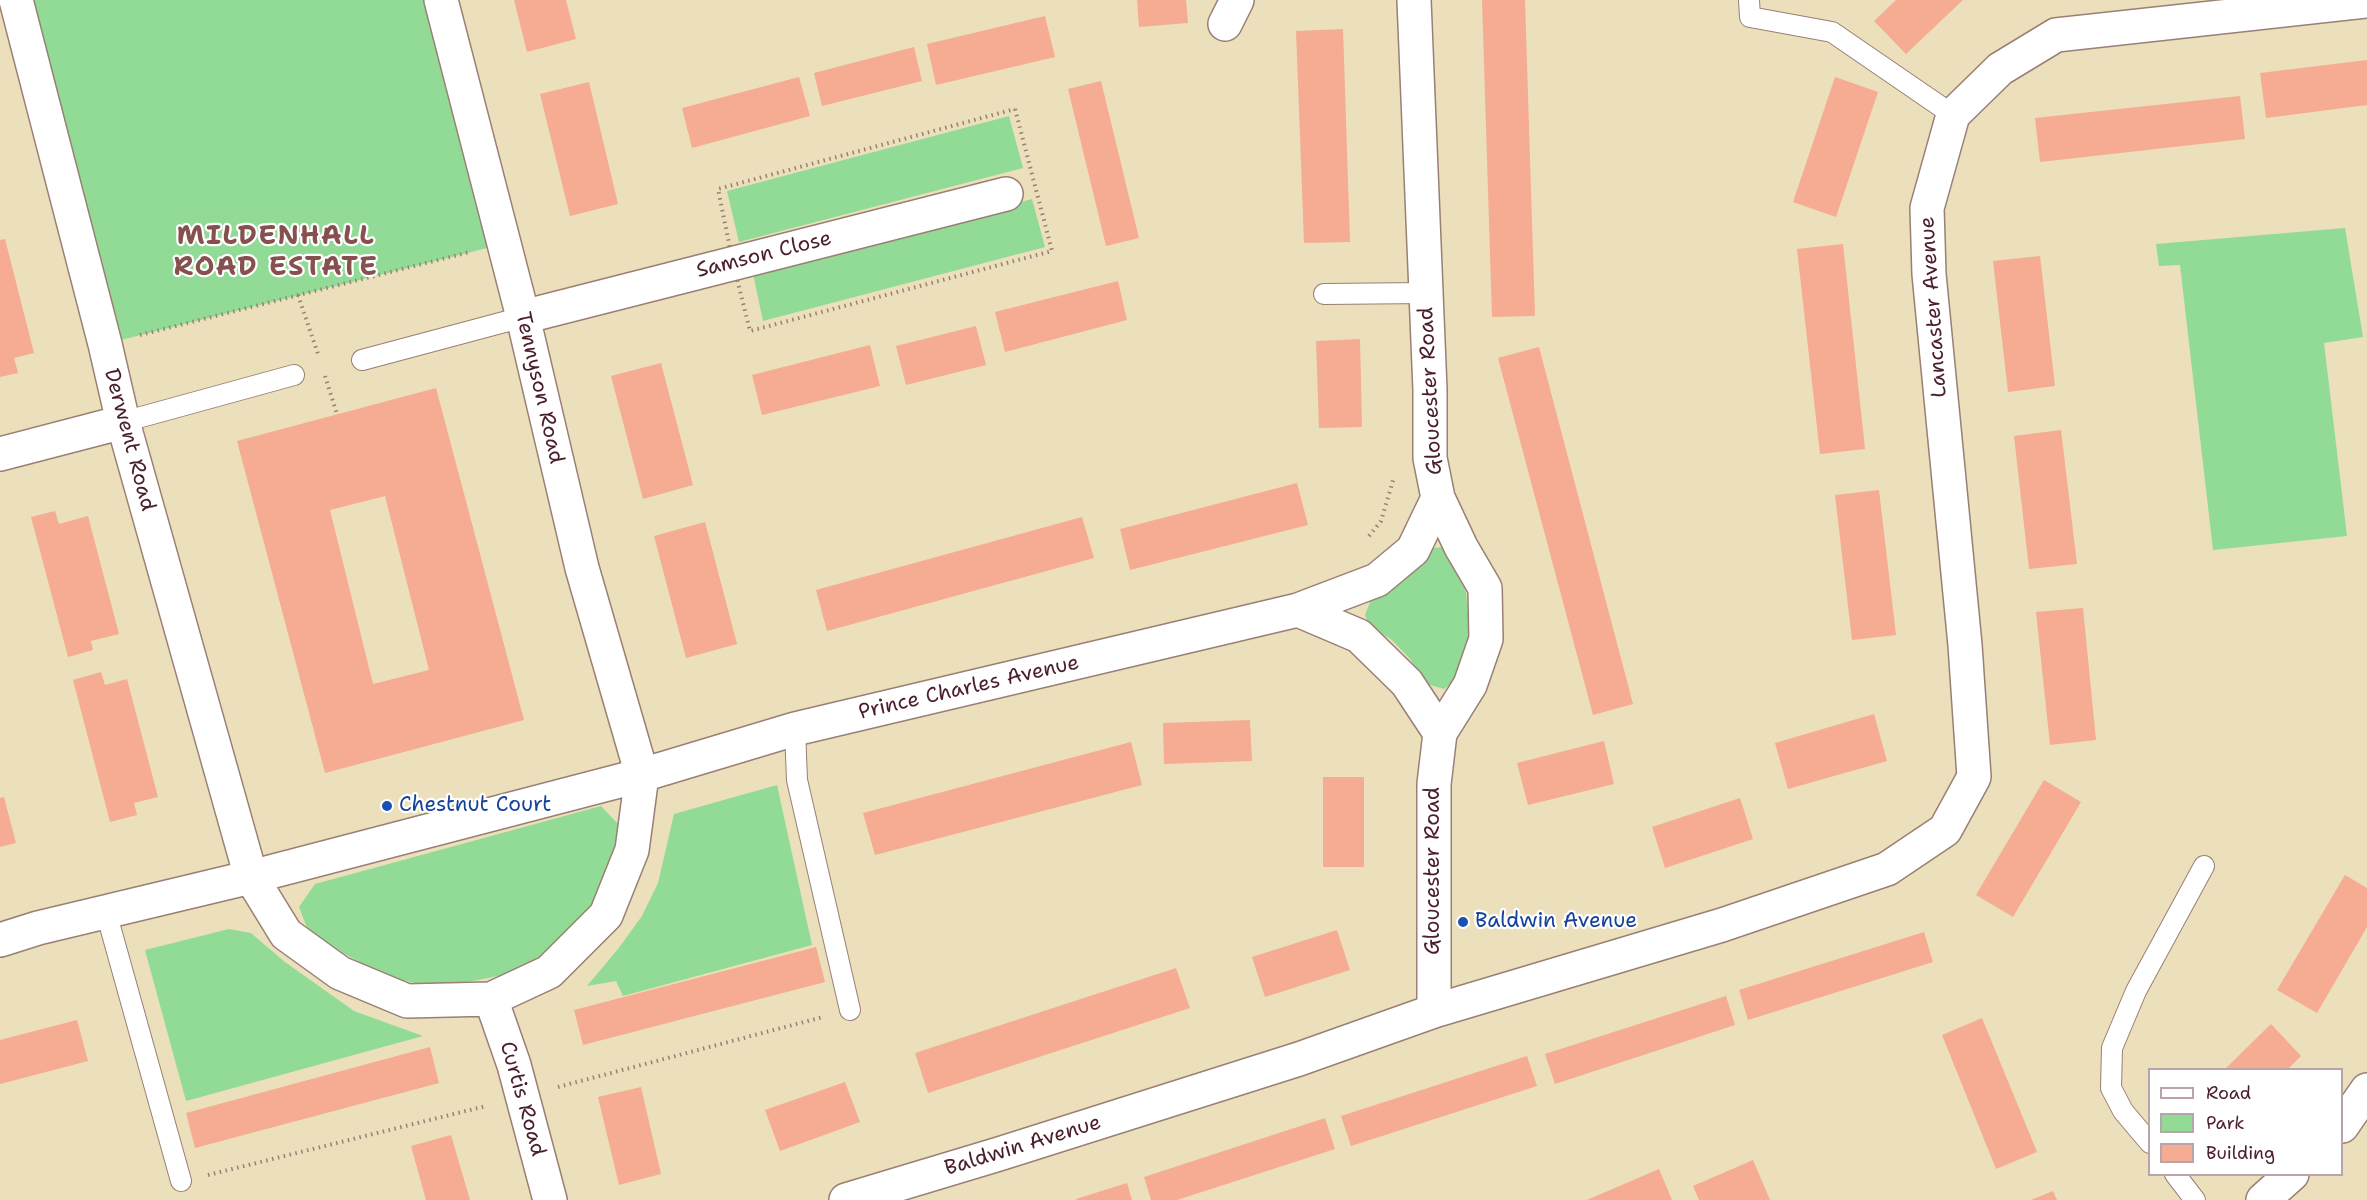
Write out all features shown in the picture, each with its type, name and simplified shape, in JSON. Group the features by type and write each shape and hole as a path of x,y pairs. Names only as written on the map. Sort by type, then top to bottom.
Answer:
{"street":[{"name":"Derwent Road","path":"16,0 123,422 251,877"},
{"name":"Tennyson Road","path":"441,0 523,316 582,568 642,775"},
{"name":"Gloucester Road","path":"1414,0 1431,458 1437,498 1461,547 1485,588 1486,639 1470,685 1440,733 1434,784 1434,1011"},
{"path":"1953,114 2000,69 2056,35 2367,1"},
{"name":"Lancaster Avenue","path":"1945,830 1974,777 1965,645 1929,274 1927,207 1953,114"},
{"name":"Samson Close","path":"523,316 1006,194"},
{"path":"0,454 123,422"},
{"name":"Prince Charles Avenue","path":"0,940 38,928 251,877 642,775 795,729 1298,610 1377,580 1413,549 1437,498"},
{"path":"1298,610 1359,636 1407,683 1440,733"},
{"path":"251,877 286,934 340,973 407,1001 491,999 549,972 606,915 632,850 642,775"},
{"name":"Baldwin Avenue","path":"846,1200 1010,1151 1299,1059 1434,1011 1722,925 1887,869 1945,830"},
{"name":"Curtis Road","path":"491,999 514,1065 550,1200"},
{"path":"2343,1125 2367,1090"},
{"path":"2263,1200 2290,1176"}],"lane":[{"path":"1749,0 1750,17 1832,32 1953,114"},
{"path":"1324,294 1426,293"},
{"path":"362,360 523,316"},
{"path":"123,422 294,375"},
{"path":"795,729 796,780 850,1010"},
{"path":"2148,1141 2123,1111 2111,1088 2112,1048 2136,991 2204,866"},
{"path":"106,912 181,1181"},
{"path":"2177,1176 2195,1200"}],"path":[{"path":"105,344 503,244"}],"green space":[{"path":"16,0 441,0 503,244 105,344"},
{"path":"1009,116 1023,168 739,242 727,191"},
{"path":"1032,199 1045,247 763,321 753,274"},
{"path":"2345,228 2363,337 2324,343 2347,536 2213,550 2180,265 2159,266 2156,244"},
{"path":"1445,547 1466,592 1470,636 1458,678 1444,689 1427,684 1410,659 1392,640 1369,626 1365,615 1370,602 1401,583 1431,548"},
{"path":"777,785 812,945 623,996 616,981 587,986 642,916 658,883 674,814"},
{"path":"601,806 620,826 612,864 591,907 559,944 508,974 428,986 385,976 343,953 307,928 299,907 315,884"},
{"path":"229,929 251,933 285,962 354,1011 423,1036 186,1101 145,950"}],"building":[{"path":"514,0 566,0 576,39 527,52"},
{"path":"1137,0 1186,0 1188,23 1139,27"},
{"path":"1482,0 1525,0 1535,316 1492,317"},
{"path":"1896,0 1963,0 1906,54 1874,21"},
{"path":"1045,16 1055,57 936,85 927,44"},
{"path":"1343,29 1350,242 1304,243 1296,31"},
{"path":"914,47 922,81 822,106 814,73"},
{"path":"2367,60 2367,105 2266,118 2260,73"},
{"path":"799,77 810,116 692,148 682,108"},
{"path":"1835,77 1878,92 1836,217 1793,202"},
{"path":"1101,81 1139,238 1106,246 1068,89"},
{"path":"589,82 618,204 570,216 540,94"},
{"path":"2240,96 2245,139 2040,162 2035,118"},
{"path":"5,239 34,353 14,358 18,373 0,377 0,240"},
{"path":"1843,244 1865,449 1820,454 1797,249"},
{"path":"2040,256 2055,386 2008,392 1993,261"},
{"path":"1118,281 1127,320 1005,352 995,312"},
{"path":"976,326 986,365 906,385 896,346"},
{"path":"1360,339 1362,427 1319,428 1316,341"},
{"path":"870,345 880,386 762,415 752,375"},
{"path":"1539,347 1633,704 1593,715 1498,358"},
{"path":"661,363 693,485 643,499 611,376"},
{"path":"436,388 524,720 325,773 237,441","holes":["385,496 429,670 373,684 330,510"]},
{"path":"2061,430 2077,564 2029,569 2014,436"},
{"path":"1297,483 1308,525 1130,570 1120,529"},
{"path":"1879,490 1896,635 1852,640 1835,495"},
{"path":"55,511 59,524 88,516 119,634 91,641 93,650 68,657 31,517"},
{"path":"1082,517 1094,558 827,631 816,590"},
{"path":"705,522 737,644 686,658 654,536"},
{"path":"2083,608 2096,740 2050,745 2036,612"},
{"path":"101,672 105,685 127,679 158,797 134,803 137,815 110,822 73,680"},
{"path":"1874,714 1887,761 1788,789 1775,743"},
{"path":"1250,720 1252,761 1164,764 1163,723"},
{"path":"1604,741 1614,784 1528,805 1517,763"},
{"path":"1131,742 1142,785 875,855 863,813"},
{"path":"1323,777 1364,777 1364,867 1323,867"},
{"path":"2044,780 2081,802 2013,917 1976,895"},
{"path":"4,797 16,843 0,847 0,798"},
{"path":"1740,798 1753,839 1665,868 1652,827"},
{"path":"2345,875 2367,888 2367,927 2317,1013 2277,990"},
{"path":"1337,930 1350,970 1265,997 1252,957"},
{"path":"1924,932 1933,962 1748,1020 1739,990"},
{"path":"816,947 825,982 583,1045 574,1010"},
{"path":"1176,968 1190,1008 928,1093 915,1053"},
{"path":"1726,996 1735,1025 1555,1084 1545,1054"},
{"path":"1982,1018 2037,1152 1996,1169 1942,1035"},
{"path":"77,1020 88,1061 0,1084 0,1040"},
{"path":"2271,1024 2301,1056 2289,1068 2226,1068"},
{"path":"430,1047 439,1083 195,1148 186,1113"},
{"path":"1527,1056 1537,1086 1351,1146 1341,1116"},
{"path":"845,1082 860,1122 780,1151 765,1110"},
{"path":"641,1087 661,1174 619,1185 598,1097"},
{"path":"1325,1118 1335,1149 1177,1200 1151,1200 1144,1177"},
{"path":"451,1135 470,1200 426,1200 411,1146"},
{"path":"1753,1160 1770,1200 1699,1200 1693,1186"},
{"path":"1659,1169 1672,1200 1587,1200"},
{"path":"1127,1183 1132,1200 1076,1200 1076,1199"},
{"path":"2053,1191 2057,1200 2031,1200"}],"place":[{"name":"Chestnut Court","path":"387,806"},
{"name":"Baldwin Avenue","path":"1463,922"}],"district":[{"name":"MILDENHALL ROAD ESTATE","path":"276,252"}]}
